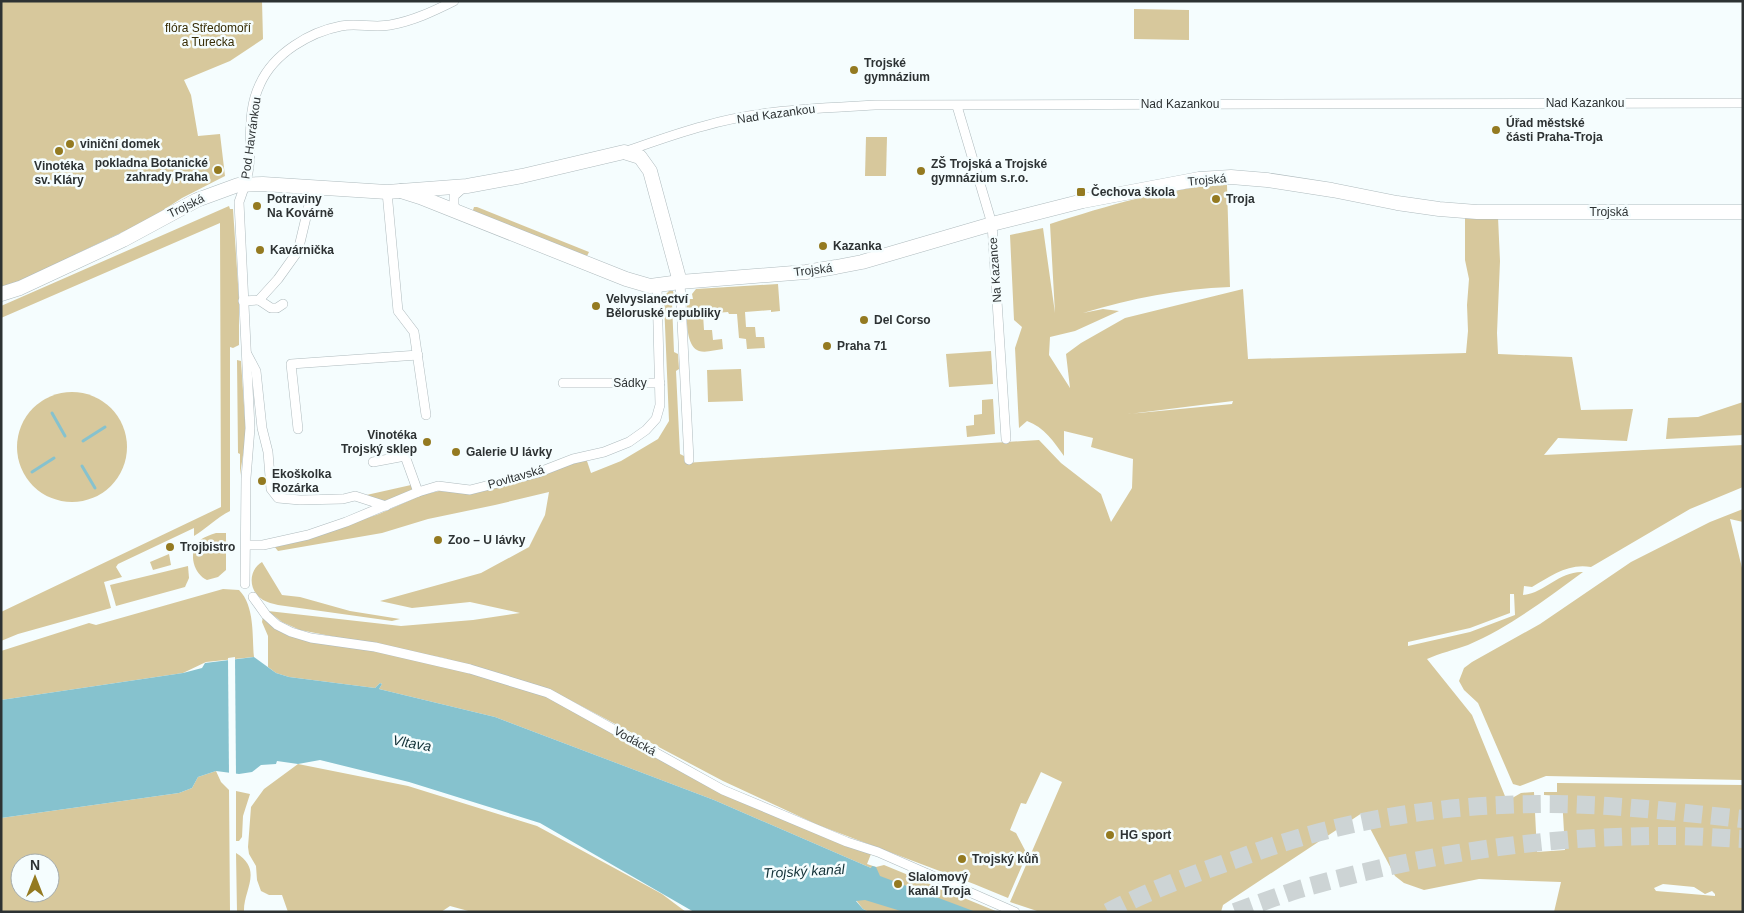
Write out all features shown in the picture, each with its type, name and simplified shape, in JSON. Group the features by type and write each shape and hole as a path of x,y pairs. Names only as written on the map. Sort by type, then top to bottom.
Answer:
{"street":[{"name":"Pod Havránkou","path":"246,545 246,478 250,428 239,202 250,166 249,134 253,103 260,82 285,52 315,35 342,26 390,25 427,15 454,1"},
{"name":"Nad Kazankou","path":"624,152 705,125 765,114 817,108 1384,103 1743,103"},
{"name":"Na Kazance","path":"957,106 992,224 1006,439"},
{"name":"Trojská","path":"1,294 20,288 122,240 197,200 222,190 245,184 394,191 467,186 522,176 624,152"},
{"path":"624,152 640,157 650,171 680,282 689,460"},
{"name":"Trojská","path":"394,191 420,197 642,286 806,272 836,267 899,252 992,224 1083,201 1199,179 1231,177 1266,180 1332,190 1397,203 1467,211 1743,212"},
{"path":"457,212 454,205 454,196 467,186"},
{"path":"259,300 278,279 298,251 313,188"},
{"path":"394,191 398,311 414,332 426,415"},
{"name":"Sádky","path":"563,383 660,383 657,286"},
{"path":"243,301 259,300 271,308 277,308 283,304"},
{"name":"Pod Havránkou","path":"246,352 256,371 262,428 268,452 271,489 278,498 300,500 343,499 355,496 386,506"},
{"path":"298,429 291,364 418,355"},
{"name":"Povltavská","path":"246,545 263,545 308,535 438,486 470,490 537,472 573,459 604,452 629,442 646,430 656,418 660,405 660,383"},
{"path":"373,462 405,456 418,492"},
{"path":"244,584 246,545"},
{"name":"Vodácká","path":"253,597 266,615 277,625 291,632 311,638 375,647 461,667 548,693 723,790 847,842 878,852 1015,912"}],"green space":[{"name":"flóra Středomoří a Turecka","path":"1,1 262,1 263,39 230,61 184,80 191,95 198,136 220,134 225,176 182,198 148,220 76,254 73,258 33,276 1,287"},
{"path":"1134,9 1189,10 1189,40 1134,39"},
{"path":"866,137 887,137 886,176 865,176"},
{"path":"1227,185 1230,287 1156,295 1083,313 1103,309 1119,311 1075,331 1050,337 1049,355 1070,388 1066,354 1081,343 1125,318 1243,289 1248,359 1466,353 1469,279 1465,260 1465,217 1498,217 1500,261 1498,354 1572,357 1581,410 1633,409 1627,441 1558,438 1544,455 1743,445 1743,487 1690,509 1591,567 1583,566 1567,569 1532,587 1524,586 1523,595 1538,590 1559,578 1583,572 1498,630 1468,645 1427,659 1472,715 1507,801 1521,793 1534,792 1537,852 1565,850 1562,796 1544,795 1544,792 1557,792 1557,783 1743,785 1743,912 1554,912 1561,882 1479,879 1424,890 1404,883 1395,876 1362,813 1223,905 1221,912 1040,912 1010,902 1062,782 1041,772 1026,804 1021,803 1010,830 1016,833 1027,854 1008,898 818,825 723,781 553,691 444,658 300,630 282,622 268,611 401,626 473,620 520,613 470,602 412,608 380,601 481,573 529,547 545,515 549,492 428,519 382,533 278,551 274,546 332,530 379,514 422,495 439,491 463,492 586,458 591,473 621,461 658,439 669,421 664,302 669,291 673,291 675,301 672,303 674,352 678,354 679,369 676,371 680,454 684,456 685,463 1039,440 1061,463 1101,494 1111,522 1132,488 1133,459 1091,447 1093,438 1064,431 1064,456 1039,427 1027,421 1019,428 1015,348 1022,327 1014,320 1010,235 1043,228 1055,313 1050,224 1137,198 1182,189","holes":["1233,401 1232,404 1132,414","1510,594 1514,594 1515,615 1470,632 1408,646 1408,642 1470,628 1510,613","1663,884 1694,887 1705,894 1712,891 1715,896 1656,891 1654,888"]},
{"path":"229,206 230,209 233,209 239,299 239,345 233,348 230,347 230,511 194,536 194,528 118,564 116,567 122,577 104,582 111,608 18,634 1,641 1,612 221,507 220,223 1,318 1,306"},
{"path":"474,207 589,252 586,258 472,213"},
{"path":"778,284 780,311 745,312 746,327 755,327 756,337 764,337 765,348 747,349 746,339 739,338 737,314 729,314 728,312 703,314 704,330 712,330 713,340 722,339 723,349 705,352 694,348 687,328 687,299 693,299 692,294 696,289"},
{"path":"991,351 993,384 949,387 946,354"},
{"path":"237,360 241,361 246,435 240,475 240,454 238,453"},
{"path":"741,369 743,401 708,402 707,370"},
{"path":"72,392 93,396 111,408 123,426 127,447 123,468 111,486 93,498 72,502 51,498 33,486 21,468 17,447 21,426 33,408 51,396"},
{"path":"993,399 995,434 967,437 966,426 974,425 974,415 982,414 982,400"},
{"path":"1743,402 1743,435 1666,439 1668,418 1698,417"},
{"path":"411,485 413,492 385,502 362,496"},
{"path":"1743,509 1743,522 1730,519 1743,572 1743,780 1546,776 1520,786 1513,784 1478,703 1464,690 1459,681 1464,668 1540,624 1631,562 1710,522"},
{"path":"216,533 226,533 226,570 218,577 207,580 196,569 193,552 200,540"},
{"path":"169,554 171,565 153,570 150,562"},
{"path":"262,562 282,595 300,597 350,611 400,619 392,621 278,605 263,600 252,586 254,570"},
{"path":"188,566 189,578 185,587 116,606 110,585"},
{"path":"223,589 239,590 248,604 252,622 254,657 206,662 183,673 1,700 1,651 89,623 96,625"},
{"path":"263,616 277,628 375,647 548,693 723,790 871,854 867,864 876,867 884,865 998,912 869,912 863,909 856,900 871,868 714,800 495,717 379,689 382,684 380,683 375,688 289,677 276,673 268,667 268,636 262,622"},
{"path":"298,764 408,786 537,826 662,894 686,912 472,912 450,906 441,912 288,912 282,895 269,895 261,891 257,880 256,866 249,854 248,847 251,807 264,789"},
{"path":"216,771 221,782 229,790 230,912 1,912 1,818 179,793 192,788 198,777"},
{"path":"236,791 250,794 243,816 242,837 239,841 236,841"},
{"path":"236,853 249,866 251,873 244,912 237,912"}],"water":[{"path":"254,657 276,673 289,677 375,688 380,683 382,684 379,689 495,717 714,800 871,868 872,866 876,867 880,876 976,912 904,912 865,900 856,901 863,909 869,912 694,912 540,823 409,782 320,760 298,764 277,761 276,764 261,765 252,772 239,774 216,771 198,777 192,788 179,793 1,818 1,700 183,673 202,668 205,663"}],"pier":[{"path":"235,657 236,776 229,775 228,658"}],"waterway":[{"path":"52,413 65,436"},
{"path":"83,441 105,427"},
{"path":"32,472 54,458"},
{"path":"82,466 95,488"}],"tunnel":[{"path":"1108,912 1170,884 1285,842 1354,824 1418,813 1482,806 1571,804 1743,819"},
{"path":"1235,912 1300,889 1346,877 1392,866 1485,849 1579,839 1627,837 1683,836 1743,839"}],"place":[{"name":"Trojské gymnázium","path":"854,70"},
{"name":"Úřad městské části Praha-Troja","path":"1496,130"},
{"name":"viniční domek","path":"70,144"},
{"name":"Vinotéka sv. Kláry","path":"59,151"},
{"name":"pokladna Botanické zahrady Praha","path":"218,170"},
{"name":"ZŠ Trojská a Trojské gymnázium s.r.o.","path":"921,171"},
{"name":"Čechova škola","path":"1081,192"},
{"name":"Troja","path":"1216,199"},
{"name":"Potraviny Na Kovárně","path":"257,206"},
{"name":"Kazanka","path":"823,246"},
{"name":"Kavárnička","path":"260,250"},
{"name":"Velvyslanectví Běloruské republiky","path":"596,306"},
{"name":"Del Corso","path":"864,320"},
{"name":"Praha 71","path":"827,346"},
{"name":"Vinotéka Trojský sklep","path":"427,442"},
{"name":"Galerie U lávky","path":"456,452"},
{"name":"Ekoškolka Rozárka","path":"262,481"},
{"name":"Zoo – U lávky","path":"438,540"},
{"name":"Trojbistro","path":"170,547"},
{"name":"HG sport","path":"1110,835"},
{"name":"Trojský kůň","path":"962,859"},
{"name":"Slalomový kanál Troja","path":"898,884"}],"water label":[{"name":"Vltava","path":"412,743"},
{"name":"Trojský kanál","path":"804,871"}]}
